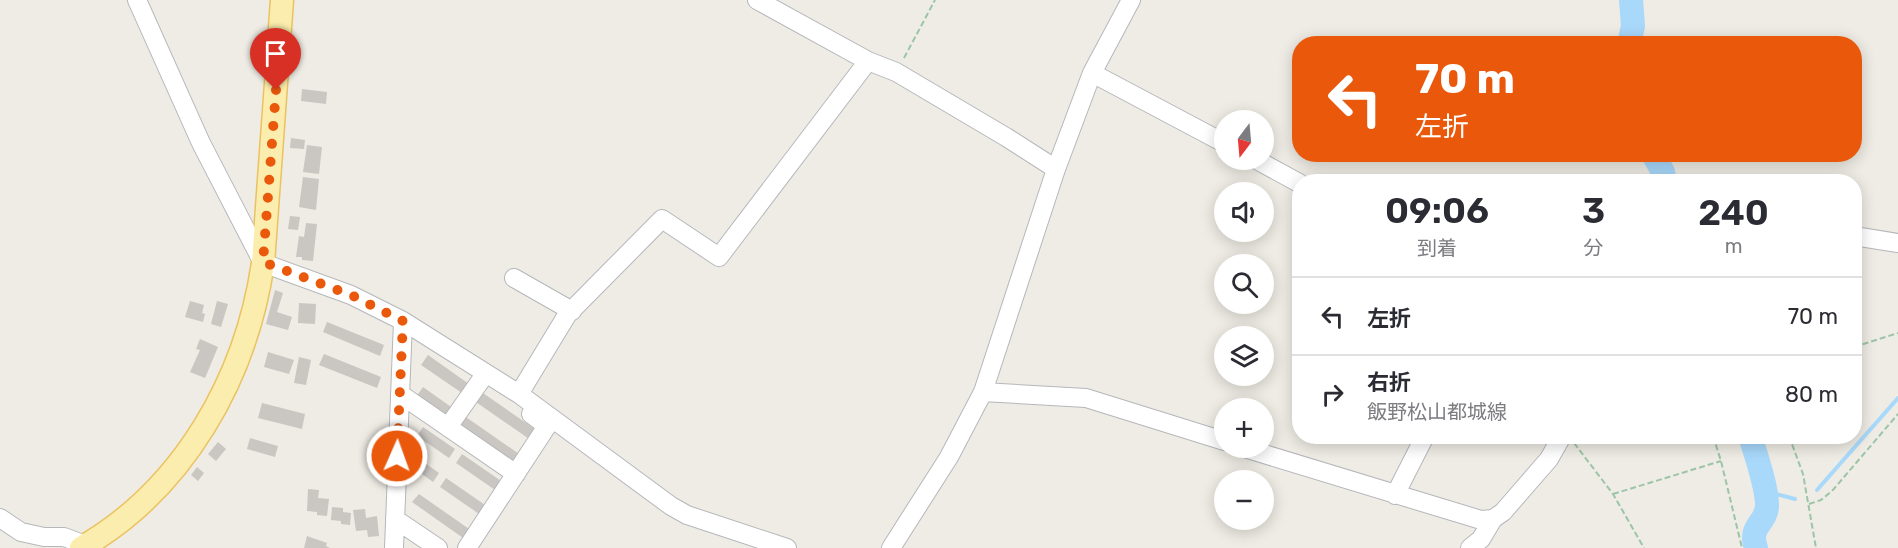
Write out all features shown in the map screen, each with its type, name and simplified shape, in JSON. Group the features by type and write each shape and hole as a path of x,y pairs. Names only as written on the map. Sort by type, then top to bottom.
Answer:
{"main road":[{"path":"86,547 132,514 156,490 184,456 203,429 227,385 247,336 258,296 263,262 282,0"}],"street":[{"path":"137,0 201,143 263,262 351,295 403,321 519,394 671,506 687,515 787,548"},
{"path":"757,0 868,61 896,72 1056,169"},
{"path":"891,548 950,457 983,392 1056,169 1092,74 1131,0"},
{"path":"519,394 572,310 662,219 719,257 868,61"},
{"path":"1092,74 1214,138"},
{"path":"1274,169 1292,179"},
{"path":"1862,237 1898,243"},
{"path":"514,278 572,310"},
{"path":"394,548 403,321"},
{"path":"420,343 481,380 547,426 467,548"},
{"path":"448,427 481,380"},
{"path":"983,392 1086,398 1214,438"},
{"path":"400,394 516,474"},
{"path":"1395,495 1421,444"},
{"path":"1470,548 1480,539 1492,519 1503,512 1562,444"},
{"path":"1274,458 1481,520 1492,519"},
{"path":"0,518 21,532 44,537 64,537 86,547"},
{"path":"395,519 438,548"}],"path":[{"path":"896,72 935,0"},
{"path":"1862,344 1898,333"},
{"path":"1809,504 1821,500 1832,491 1898,414"},
{"path":"1571,444 1613,494 1644,548"},
{"path":"1716,444 1742,548"},
{"path":"1792,444 1803,474 1816,548"},
{"path":"1613,494 1721,461"}],"building":[{"path":"302,89 327,92 326,104 301,101"},
{"path":"291,138 305,140 304,149 290,148"},
{"path":"307,145 322,147 319,174 303,172"},
{"path":"303,177 319,179 316,210 299,207"},
{"path":"290,216 300,217 298,230 288,229"},
{"path":"306,223 317,224 313,261 296,257 299,236 304,237"},
{"path":"275,290 283,293 277,312 292,317 288,330 266,324"},
{"path":"190,301 204,305 203,322 185,317"},
{"path":"217,301 228,304 221,327 211,324"},
{"path":"299,303 316,304 315,324 298,323"},
{"path":"327,322 384,345 380,356 323,332"},
{"path":"200,339 218,347 205,378 190,372 200,350 196,349"},
{"path":"268,352 294,360 289,374 264,367"},
{"path":"324,354 381,377 377,388 319,365"},
{"path":"428,355 469,384 462,393 421,365"},
{"path":"299,357 311,360 306,385 294,383"},
{"path":"423,387 454,409 447,418 416,397"},
{"path":"480,391 539,432 532,441 473,400"},
{"path":"262,403 305,414 302,429 258,418"},
{"path":"463,415 522,456 515,465 457,424"},
{"path":"423,427 455,449 449,458 417,436"},
{"path":"250,438 278,446 275,457 247,449"},
{"path":"218,442 226,449 216,461 208,454"},
{"path":"462,454 504,483 498,492 456,463"},
{"path":"418,458 439,473 433,482 412,467"},
{"path":"197,467 204,473 198,481 191,475"},
{"path":"446,478 488,507 482,516 440,487"},
{"path":"308,489 319,490 318,498 329,499 327,516 307,511"},
{"path":"419,494 472,531 466,540 412,502"},
{"path":"332,507 343,508 343,512 351,513 350,525 331,520"},
{"path":"365,509 366,518 377,516 379,536 368,537 367,530 356,531 353,510"},
{"path":"307,536 327,543 326,546 330,548 304,548"}],"waterway":[{"path":"1631,0 1633,26 1631,36"},
{"path":"1657,162 1663,174"},
{"path":"1862,439 1898,398"},
{"path":"1752,444 1767,498 1766,511 1754,534 1756,548"},
{"path":"1817,490 1858,444"},
{"path":"1765,491 1795,499"}],"route":[{"path":"276,90 263,262 330,286 403,321 397,456"}]}
